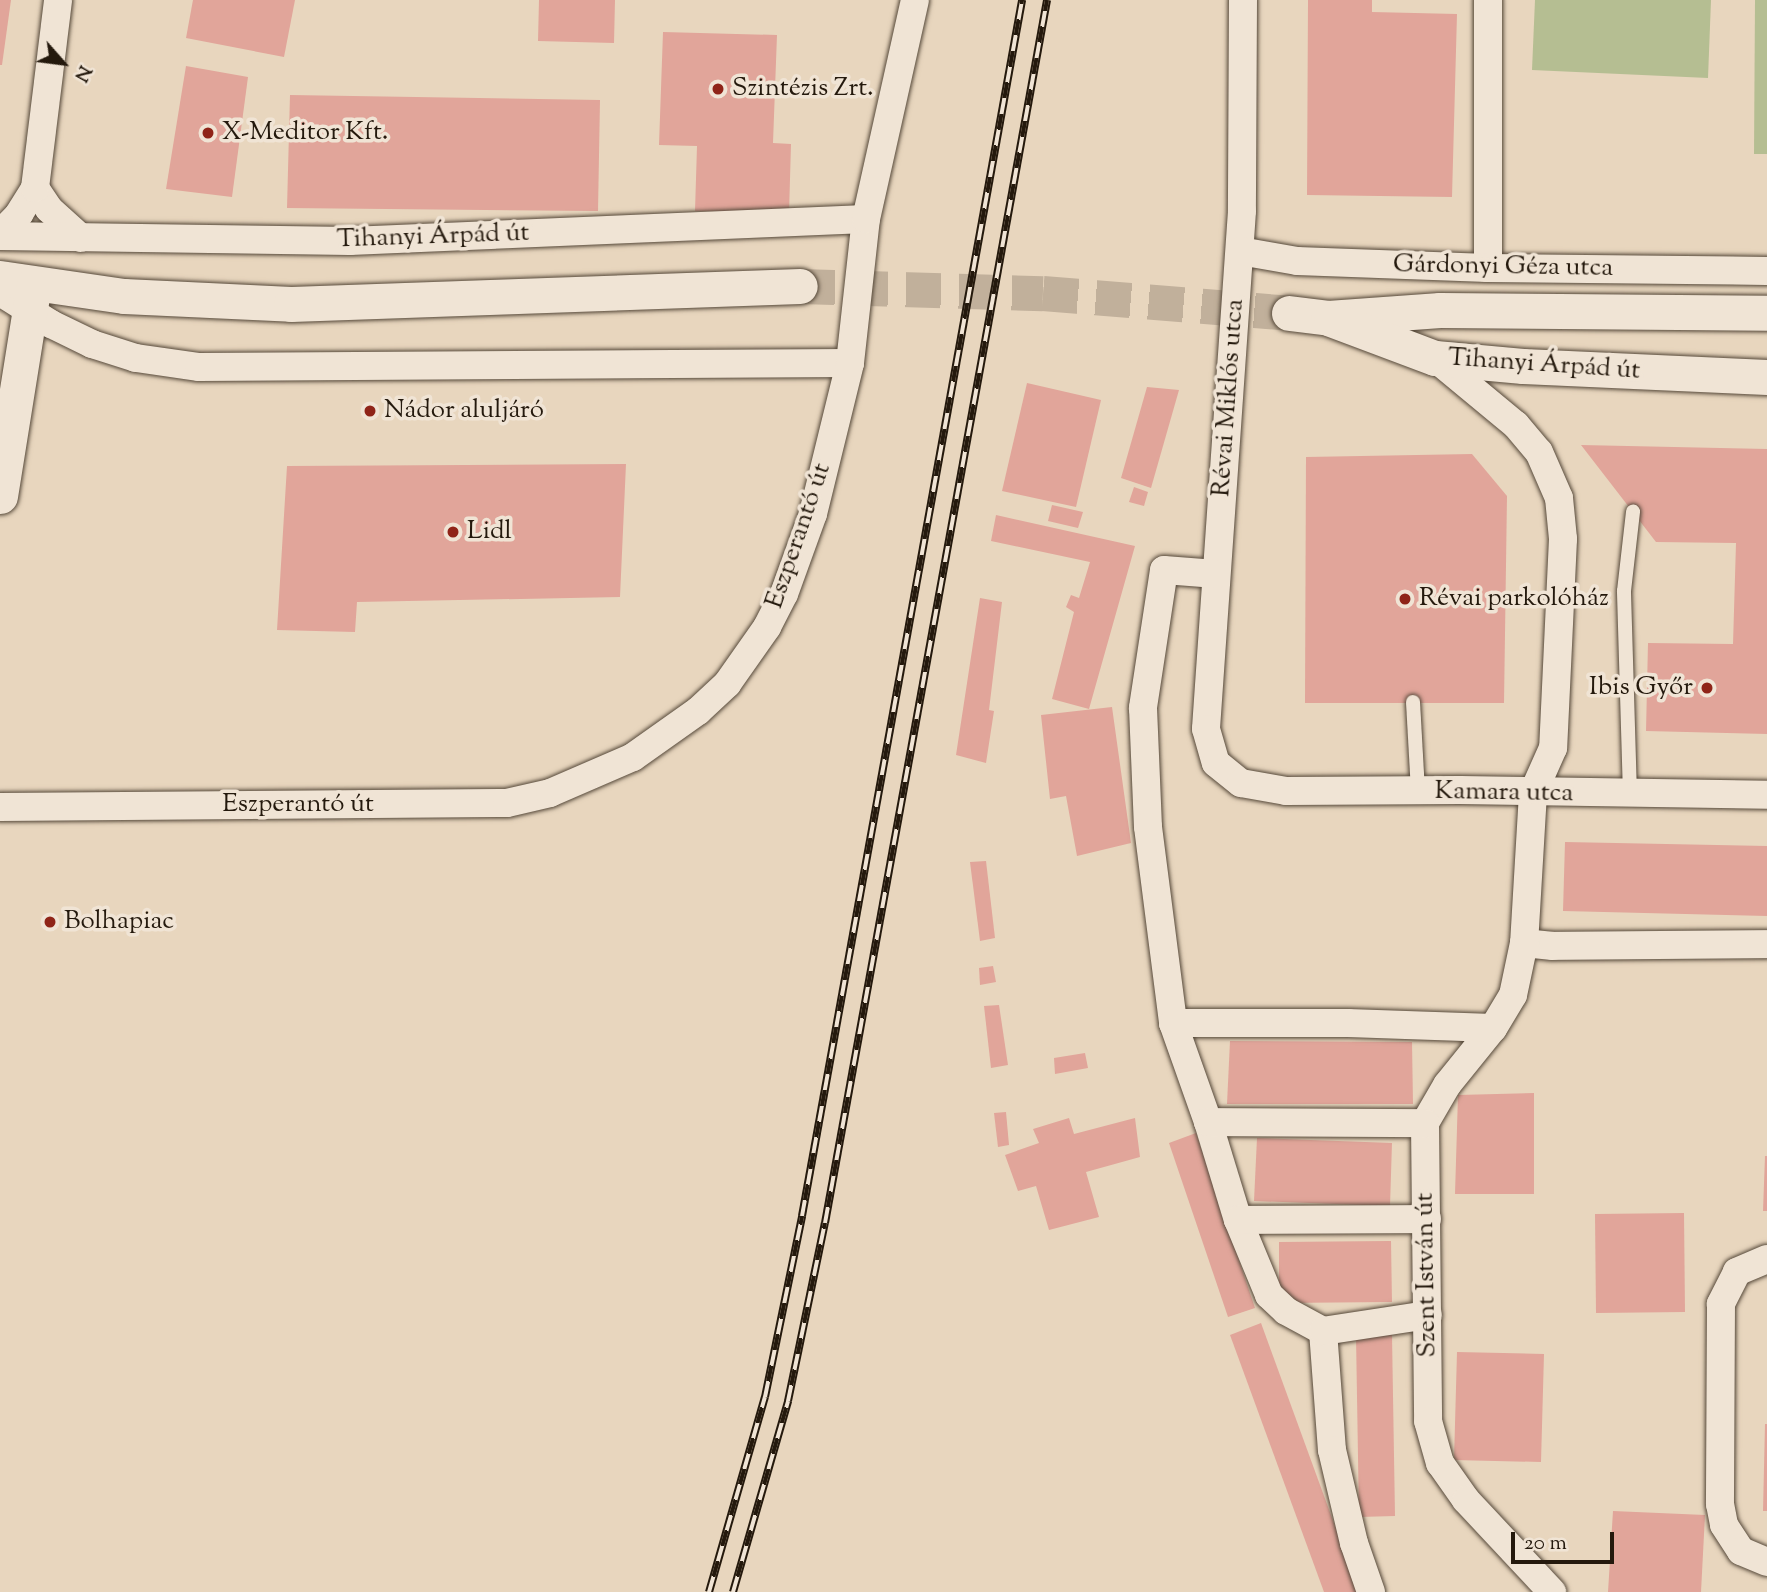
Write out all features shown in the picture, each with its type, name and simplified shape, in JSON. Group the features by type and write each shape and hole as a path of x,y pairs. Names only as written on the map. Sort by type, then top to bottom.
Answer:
{"street":[{"path":"0,235 19,214 35,188 58,0"},
{"name":"Eszperantó út","path":"0,807 507,803 550,793 633,757 667,736 727,684 767,627 797,560 813,514 850,363 866,219 915,0"},
{"name":"Révai Miklós utca","path":"1241,783 1216,763 1206,729 1240,251 1243,0"},
{"path":"1488,0 1488,268"},
{"path":"35,188 49,209 81,238"},
{"name":"Tihanyi Árpád út","path":"0,235 350,241 866,219"},
{"name":"Gárdonyi Géza utca","path":"1240,251 1297,261 1488,268 1767,271"},
{"path":"0,278 32,298 92,344"},
{"path":"0,292 32,298 124,296 291,304 800,286"},
{"path":"0,496 32,298"},
{"name":"Tihanyi Árpád út","path":"1289,313 1328,318 1440,310 1767,313"},
{"name":"Tihanyi Árpád út","path":"1328,318 1435,358 1523,366 1767,377"},
{"path":"20,363 51,345 68,342 92,344 136,358 199,367 850,363"},
{"path":"1209,1122 1425,1123 1447,1085 1493,1028 1513,995 1524,943 1533,793 1553,748 1563,539 1559,498 1539,452 1516,425 1435,358"},
{"path":"1216,574 1164,570 1143,708 1148,827 1172,1024 1209,1122 1238,1220 1269,1295 1286,1311 1323,1331 1428,1315"},
{"name":"Kamara utca","path":"1241,783 1286,791 1767,795"},
{"path":"1524,943 1553,946 1767,944"},
{"path":"1172,1024 1349,1023 1493,1028"},
{"name":"Szent István út","path":"1425,1123 1429,1421 1440,1463 1466,1500 1552,1592"},
{"path":"1238,1220 1427,1219"},
{"path":"1767,1259 1738,1272 1721,1304 1720,1477 1724,1525 1741,1551 1767,1562"},
{"path":"1323,1331 1332,1450 1354,1543 1371,1592"}],"lane":[{"path":"1630,795 1624,592 1633,513"},
{"path":"1413,702 1418,792"}],"green space":[{"path":"1535,0 1711,0 1708,78 1532,70"},
{"path":"1755,0 1767,0 1767,154 1754,154"}],"building":[{"path":"0,0 11,0 2,65 0,65"},
{"path":"193,0 295,0 284,57 186,38"},
{"path":"539,0 615,0 614,43 538,41"},
{"path":"1308,0 1372,0 1372,12 1457,14 1452,197 1307,195"},
{"name":"Szintézis Zrt.","path":"663,32 777,35 773,143 791,144 789,214 695,211 697,146 659,145"},
{"name":"X-Meditor Kft.","path":"186,66 248,77 232,197 166,189"},
{"path":"290,95 600,100 598,211 287,208"},
{"path":"1027,383 1101,400 1076,507 1002,491"},
{"path":"1147,387 1179,390 1151,488 1121,478"},
{"path":"1581,445 1767,449 1767,734 1646,731 1648,643 1733,644 1736,543 1656,542"},
{"name":"Révai parkolóház","path":"1472,454 1507,496 1504,703 1305,703 1306,457"},
{"name":"Lidl","path":"626,464 620,597 357,602 355,632 277,630 287,466"},
{"path":"1134,487 1148,492 1144,506 1129,502"},
{"path":"1052,505 1083,512 1078,528 1048,521"},
{"path":"996,515 1135,546 1089,709 1052,699 1074,612 1066,607 1071,595 1079,598 1090,562 991,541"},
{"path":"980,598 1002,602 989,710 994,711 986,763 956,755"},
{"path":"1112,707 1131,843 1077,856 1066,796 1050,799 1041,715"},
{"path":"1565,842 1767,846 1767,916 1563,911"},
{"path":"986,861 995,938 980,941 970,862"},
{"path":"993,966 996,982 980,985 979,968"},
{"path":"999,1005 1008,1065 991,1068 984,1006"},
{"path":"1230,1041 1412,1042 1413,1104 1227,1104"},
{"path":"1085,1053 1088,1068 1055,1074 1054,1058"},
{"path":"1534,1093 1534,1194 1455,1194 1458,1095"},
{"path":"1006,1112 1009,1145 998,1147 994,1113"},
{"path":"1069,1118 1074,1134 1135,1118 1140,1157 1086,1172 1099,1217 1049,1230 1036,1186 1018,1191 1005,1155 1039,1143 1033,1129"},
{"path":"1196,1133 1255,1308 1228,1317 1169,1143"},
{"path":"1257,1138 1392,1143 1390,1206 1254,1201"},
{"path":"1765,1156 1767,1211 1763,1211"},
{"path":"1684,1213 1685,1312 1596,1313 1595,1214"},
{"path":"1391,1241 1392,1302 1279,1303 1279,1242"},
{"path":"1261,1323 1359,1592 1324,1592 1230,1335"},
{"path":"1392,1335 1395,1516 1359,1517 1356,1336"},
{"path":"1457,1352 1544,1354 1541,1462 1454,1460"},
{"path":"1765,1424 1767,1511 1763,1511"},
{"path":"1613,1511 1705,1515 1701,1592 1608,1592"}],"tunnel":[{"path":"800,286 1043,293 1289,313"}],"railway":[{"path":"709,1592 765,1397 802,1216 1022,0"},
{"path":"733,1592 788,1401 825,1223 1047,0"}],"place":[{"name":"Szintézis Zrt.","path":"718,89"},
{"name":"X-Meditor Kft.","path":"208,133"},
{"name":"Nádor aluljáró","path":"370,411"},
{"name":"Lidl","path":"453,532"},
{"name":"Révai parkolóház","path":"1405,599"},
{"name":"Ibis Győr","path":"1707,688"},
{"name":"Bolhapiac","path":"50,922"}]}
